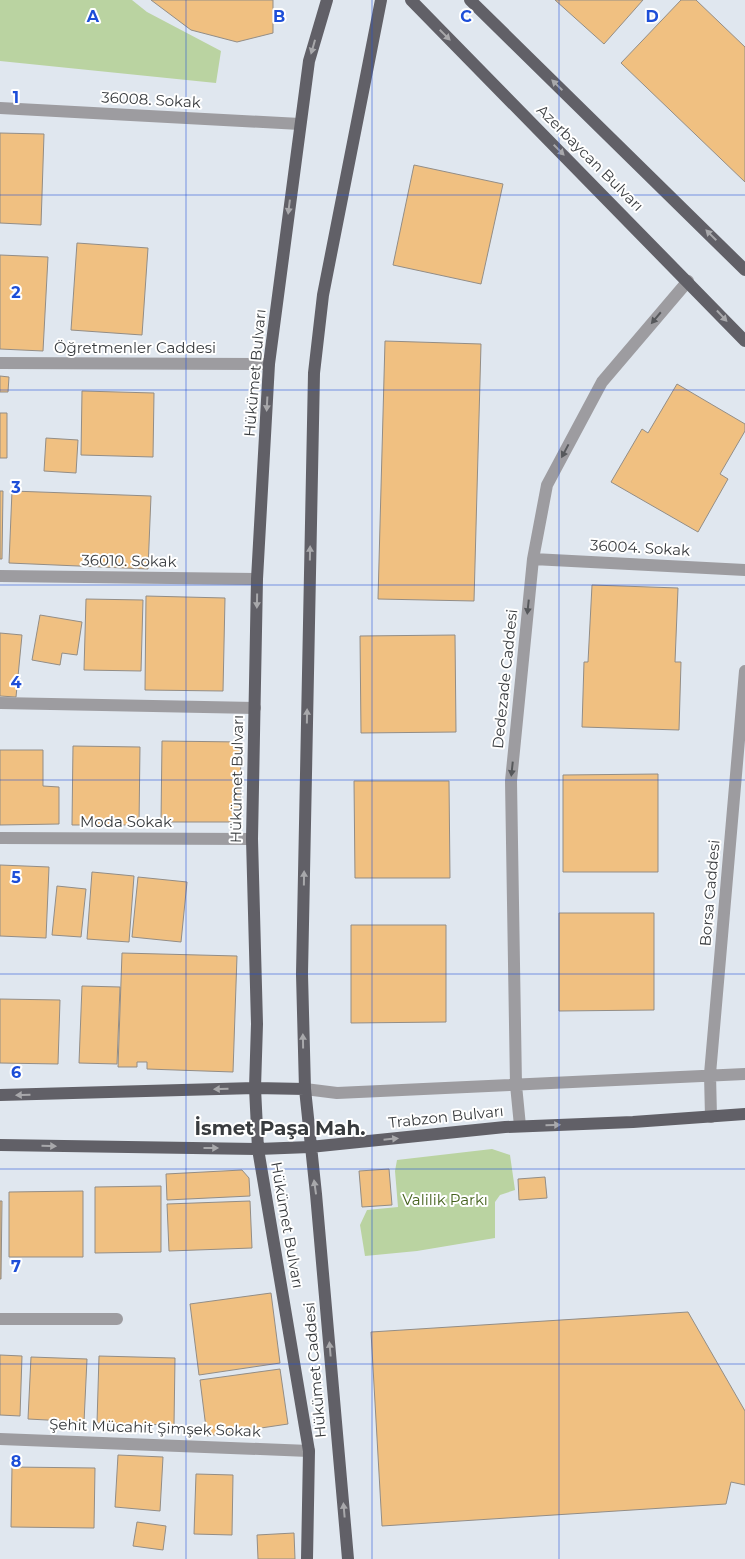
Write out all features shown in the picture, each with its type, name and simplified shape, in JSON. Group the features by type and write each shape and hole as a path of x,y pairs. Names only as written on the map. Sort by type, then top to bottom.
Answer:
{"main road":[{"name":"Hükümet Bulvarı","path":"307,1559 309,1451 258,1149 255,1088 257,1024 252,839 257,579 269,364 309,61 327,0"},
{"path":"304,1089 302,974 314,373 323,295 381,0"},
{"name":"Azerbaycan Bulvarı","path":"411,0 688,280 745,341"},
{"name":"Azerbaycan Bulvarı","path":"470,0 745,270"},
{"name":"Trabzon Bulvarı","path":"0,1096 255,1088 304,1089"},
{"name":"Hükümet Caddesi","path":"304,1089 316,1194 348,1559"},
{"name":"Trabzon Bulvarı","path":"0,1145 258,1149 310,1147 520,1126 745,1114"}],"street":[{"name":"36008. Sokak","path":"0,108 300,124"},
{"name":"Dedezade Caddesi","path":"520,1126 516,1085 511,781 533,559 547,485 602,382 688,280"},
{"name":"Öğretmenler Caddesi","path":"0,364 269,364"},
{"name":"36004. Sokak","path":"533,559 745,570"},
{"name":"36010. Sokak","path":"0,576 257,579"},
{"name":"Borsa Caddesi","path":"711,1117 710,1074 745,671"},
{"path":"0,703 255,708"},
{"name":"Moda Sokak","path":"0,838 252,839"},
{"name":"Trabzon Bulvarı","path":"304,1089 338,1093 710,1074 745,1074"},
{"path":"0,1318 117,1319"},
{"name":"Şehit Mücahit Şimşek Sokak","path":"0,1439 309,1451"}],"green space":[{"path":"0,0 132,0 147,12 221,51 216,83 0,61"},
{"name":"Valilik Parkı","path":"492,1149 510,1155 515,1190 500,1195 495,1202 495,1238 417,1251 365,1256 360,1225 367,1210 398,1207 395,1171 397,1160"}],"building":[{"path":"151,0 273,0 273,33 237,42 191,30"},
{"path":"555,0 643,0 604,44"},
{"path":"681,0 696,0 745,47 745,182 621,63"},
{"path":"0,133 44,134 41,225 0,223"},
{"path":"414,165 503,184 481,284 393,265"},
{"path":"77,243 148,248 142,335 71,330"},
{"path":"0,255 48,257 43,351 0,349"},
{"path":"385,341 481,344 474,601 378,599"},
{"path":"0,376 9,377 8,392 0,392"},
{"path":"677,384 745,424 745,431 720,474 728,479 698,532 611,482 642,429 648,433"},
{"path":"82,391 154,393 153,457 81,455"},
{"path":"0,413 7,413 7,458 0,458"},
{"path":"46,438 78,440 76,473 44,471"},
{"path":"0,491 3,491 2,559 0,559"},
{"path":"12,491 151,496 148,569 9,563"},
{"path":"592,585 678,588 675,662 681,662 679,730 582,727 584,662 588,662"},
{"path":"146,596 225,598 223,691 145,690"},
{"path":"86,599 143,600 141,671 84,670"},
{"path":"40,615 82,622 77,655 62,653 60,665 32,660"},
{"path":"0,633 22,635 16,697 0,696"},
{"path":"455,635 456,732 361,733 360,636"},
{"path":"162,741 241,742 240,822 161,822"},
{"path":"73,746 140,747 139,825 72,825"},
{"path":"0,750 43,750 43,786 59,787 59,824 0,825"},
{"path":"658,774 658,872 563,872 563,775"},
{"path":"354,781 449,781 450,878 355,878"},
{"path":"0,865 49,867 46,938 0,936"},
{"path":"92,872 134,876 129,942 87,939"},
{"path":"138,877 187,882 181,942 132,937"},
{"path":"57,886 86,889 81,937 52,935"},
{"path":"559,913 654,913 654,1010 559,1011"},
{"path":"351,925 446,925 446,1022 351,1023"},
{"path":"122,953 237,956 233,1072 147,1069 147,1062 137,1062 137,1067 118,1067"},
{"path":"82,986 120,987 117,1064 79,1063"},
{"path":"0,999 60,1000 58,1064 0,1063"},
{"path":"389,1169 392,1205 362,1207 359,1171"},
{"path":"242,1170 249,1178 250,1196 167,1200 166,1174"},
{"path":"545,1177 547,1198 519,1200 518,1179"},
{"path":"161,1186 161,1252 95,1253 95,1187"},
{"path":"83,1191 83,1257 9,1257 9,1192"},
{"path":"0,1201 2,1201 1,1279 0,1279"},
{"path":"250,1201 252,1248 169,1251 167,1204"},
{"path":"271,1293 280,1363 199,1375 190,1304"},
{"path":"688,1312 745,1411 745,1485 731,1482 726,1504 382,1526 371,1332"},
{"path":"0,1355 22,1356 20,1416 0,1415"},
{"path":"99,1356 175,1358 174,1425 97,1423"},
{"path":"31,1357 87,1359 84,1422 28,1419"},
{"path":"280,1369 288,1424 207,1436 200,1380"},
{"path":"118,1455 163,1457 160,1511 115,1507"},
{"path":"12,1467 95,1468 94,1528 11,1527"},
{"path":"196,1474 233,1475 232,1535 194,1534"},
{"path":"137,1522 166,1526 163,1550 133,1546"},
{"path":"294,1533 295,1559 258,1559 257,1535"}],"district":[{"name":"İsmet Paşa Mah.","path":"280,1128"}]}
